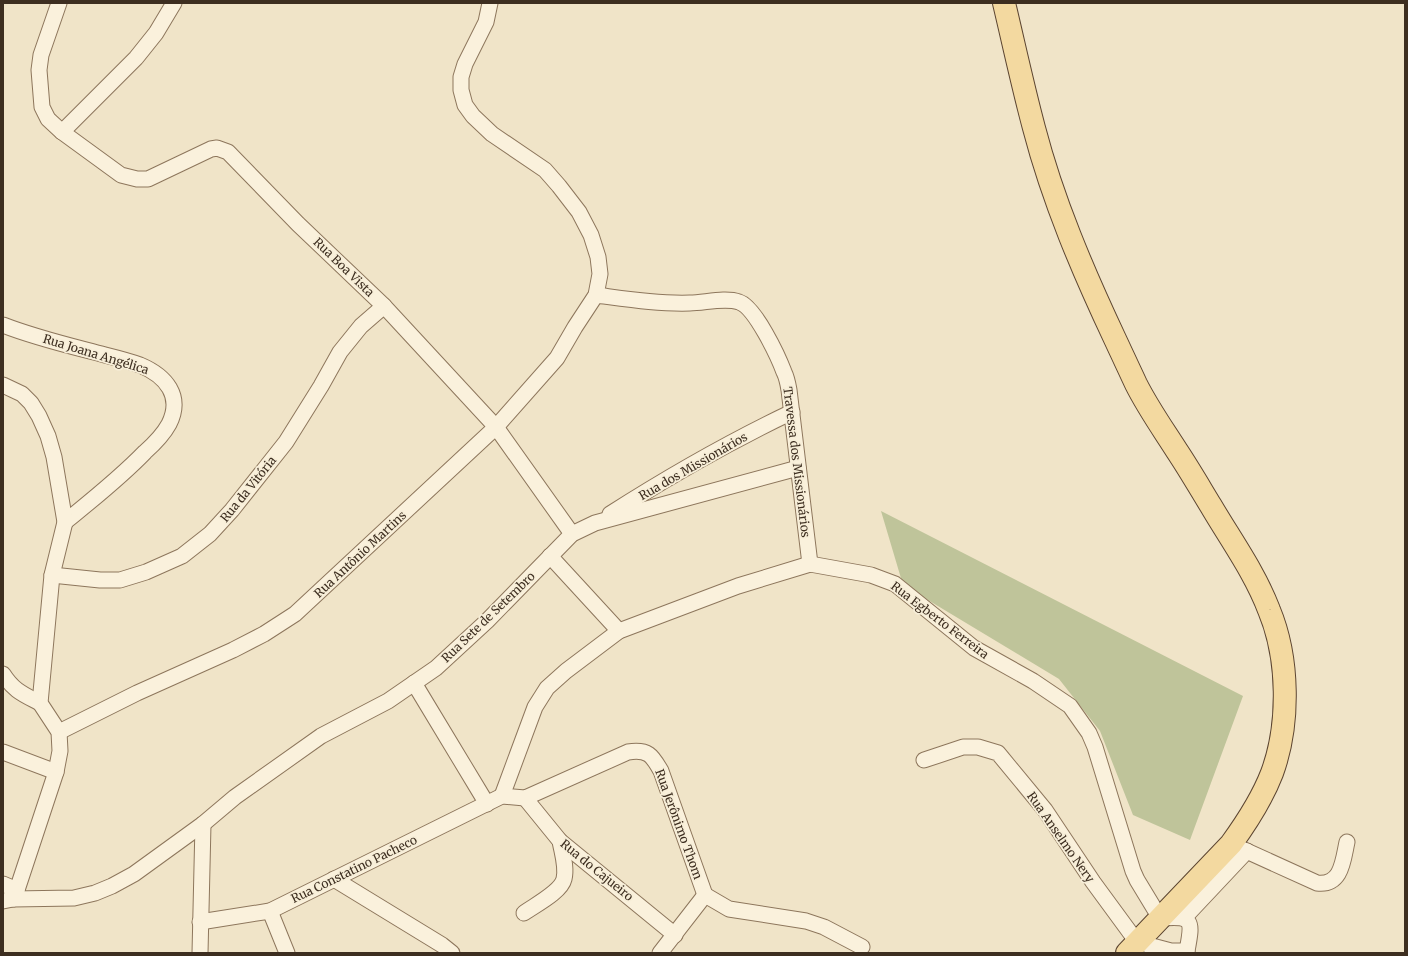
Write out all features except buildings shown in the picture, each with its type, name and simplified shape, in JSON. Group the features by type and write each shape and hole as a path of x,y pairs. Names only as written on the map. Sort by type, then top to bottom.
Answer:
{"main road":[{"path":"1004,3 1034,130 1058,202 1080,259 1136,384 1248,567 1262,594 1270,613 1284,665 1283,722 1278,752 1267,786 1244,826 1239,848 1160,918 1132,948"}],"street":[{"name":"Rua Boa Vista","path":"59,3 41,55 39,70 42,107 48,119 62,132 121,175 137,180 148,179 211,149 217,148 228,152 298,224 384,306 496,427 572,534"},
{"path":"62,132 136,58 156,33 174,3"},
{"path":"490,3 486,22 465,64 461,77 461,90 465,105 473,116 492,134 545,170 560,186 579,212 591,235 598,257 600,274 596,295"},
{"name":"Travessa dos Missionários","path":"596,295 645,302 690,303 727,300 739,302 749,309 766,335 785,373 792,412 810,564"},
{"name":"Rua Antônio Martins","path":"59,732 137,693 233,650 264,634 295,614 496,427 557,358 596,295"},
{"name":"Rua da Vitória","path":"52,575 100,580 120,580 146,572 182,556 210,534 232,510 286,442 321,386 340,352 361,326 384,306"},
{"name":"Rua Joana Angélica","path":"3,325 138,364 155,372 164,379 170,388 174,399 173,411 169,424 160,437 108,488 64,522"},
{"path":"3,385 22,394 31,403 48,436 54,457 64,522 52,575 40,703"},
{"name":"Rua dos Missionários","path":"595,523 651,488 763,426 792,412"},
{"name":"Rua Sete de Setembro","path":"11,897 74,898 95,893 134,874 203,824 235,797 321,736 388,701 436,668 487,621 572,534 595,523 798,468"},
{"path":"550,556 619,631"},
{"name":"Rua Egberto Ferreira","path":"502,796 535,707 547,688 566,671 619,631 738,586 810,564 871,575 895,584 974,648 1033,681 1070,706 1089,733 1095,747 1135,876 1160,918"},
{"path":"3,674 16,691 40,703 59,732 60,751 56,772 11,897"},
{"path":"414,683 487,804"},
{"name":"Rua Anselmo Nery","path":"924,760 963,747 978,747 998,753 1045,810 1093,882 1132,948"},
{"name":"Rua Jerônimo Thom","path":"525,798 628,752 636,751 649,754 654,757 661,771 704,895"},
{"path":"3,752 56,772"},
{"path":"502,796 525,798"},
{"name":"Rua Constatino Pacheco","path":"200,922 270,911 502,796"},
{"name":"Rua do Cajueiro","path":"525,798 560,841 675,935"},
{"path":"200,953 203,824"},
{"path":"524,913 558,889 562,884 564,870 560,841"},
{"path":"1184,918 1239,848 1318,883 1323,883 1328,882 1337,876 1341,868 1347,842"},
{"path":"334,879 442,945 452,953"},
{"path":"3,884 11,897"},
{"path":"660,953 704,895 729,909 806,920 824,927 862,947"},
{"path":"270,911 287,953"},
{"path":"1132,948 1187,952 1190,934 1190,926 1188,922 1184,918 1160,918"}],"green space":[{"path":"881,511 1243,696 1190,840 1133,815 1100,731 1059,679 903,585"}]}
